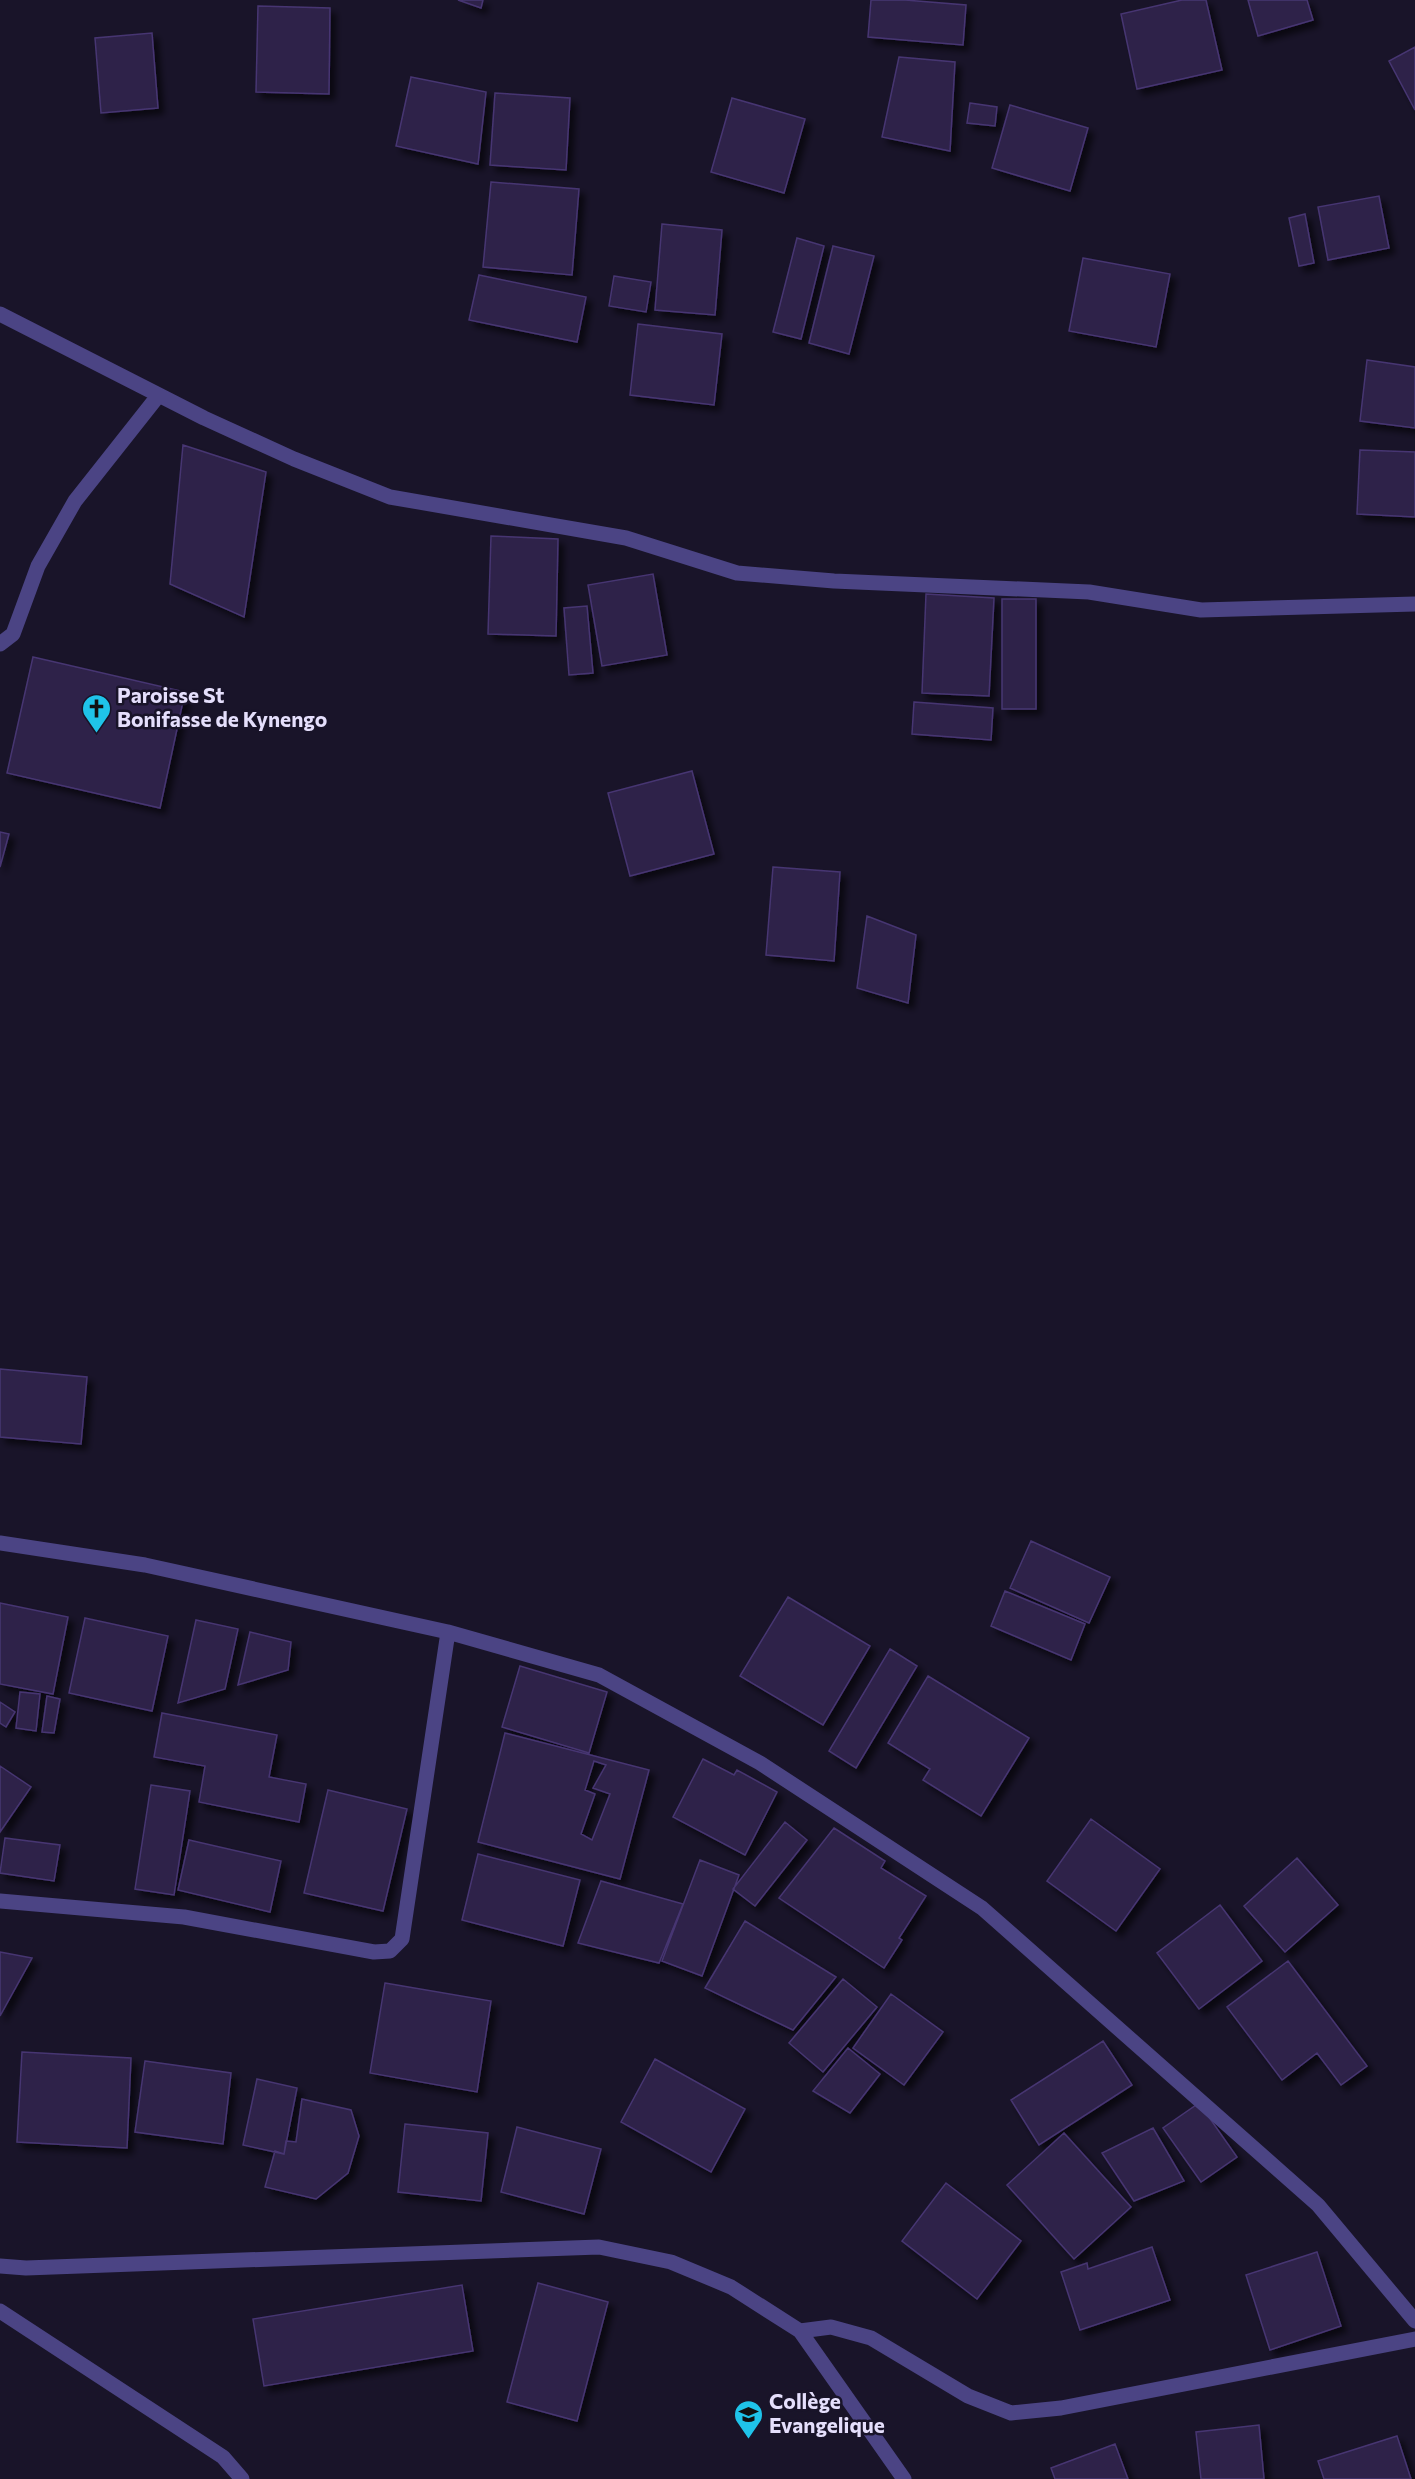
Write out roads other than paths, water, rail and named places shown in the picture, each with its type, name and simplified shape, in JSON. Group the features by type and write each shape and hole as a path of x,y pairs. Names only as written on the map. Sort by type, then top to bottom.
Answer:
{"street":[{"path":"0,314 158,396 294,459 390,497 626,538 737,573 834,581 1089,592 1202,610 1415,604"},
{"path":"0,644 13,634 38,567 75,501 158,396"},
{"path":"0,1543 145,1565 448,1632 599,1675 760,1763 981,1908 1318,2205 1415,2321"},
{"path":"0,1901 184,1917 374,1952 390,1951 402,1939 448,1632"},
{"path":"0,2266 26,2268 599,2247 671,2262 731,2287 800,2331 904,2479"},
{"path":"0,2311 223,2457 242,2479"},
{"path":"800,2331 831,2326 871,2338 968,2396 1011,2413 1061,2408 1415,2339"}],"place":[{"name":"Paroisse St Bonifasse de Kynengo","path":"96,734"},
{"name":"Collège Evangelique","path":"748,2440"}]}
